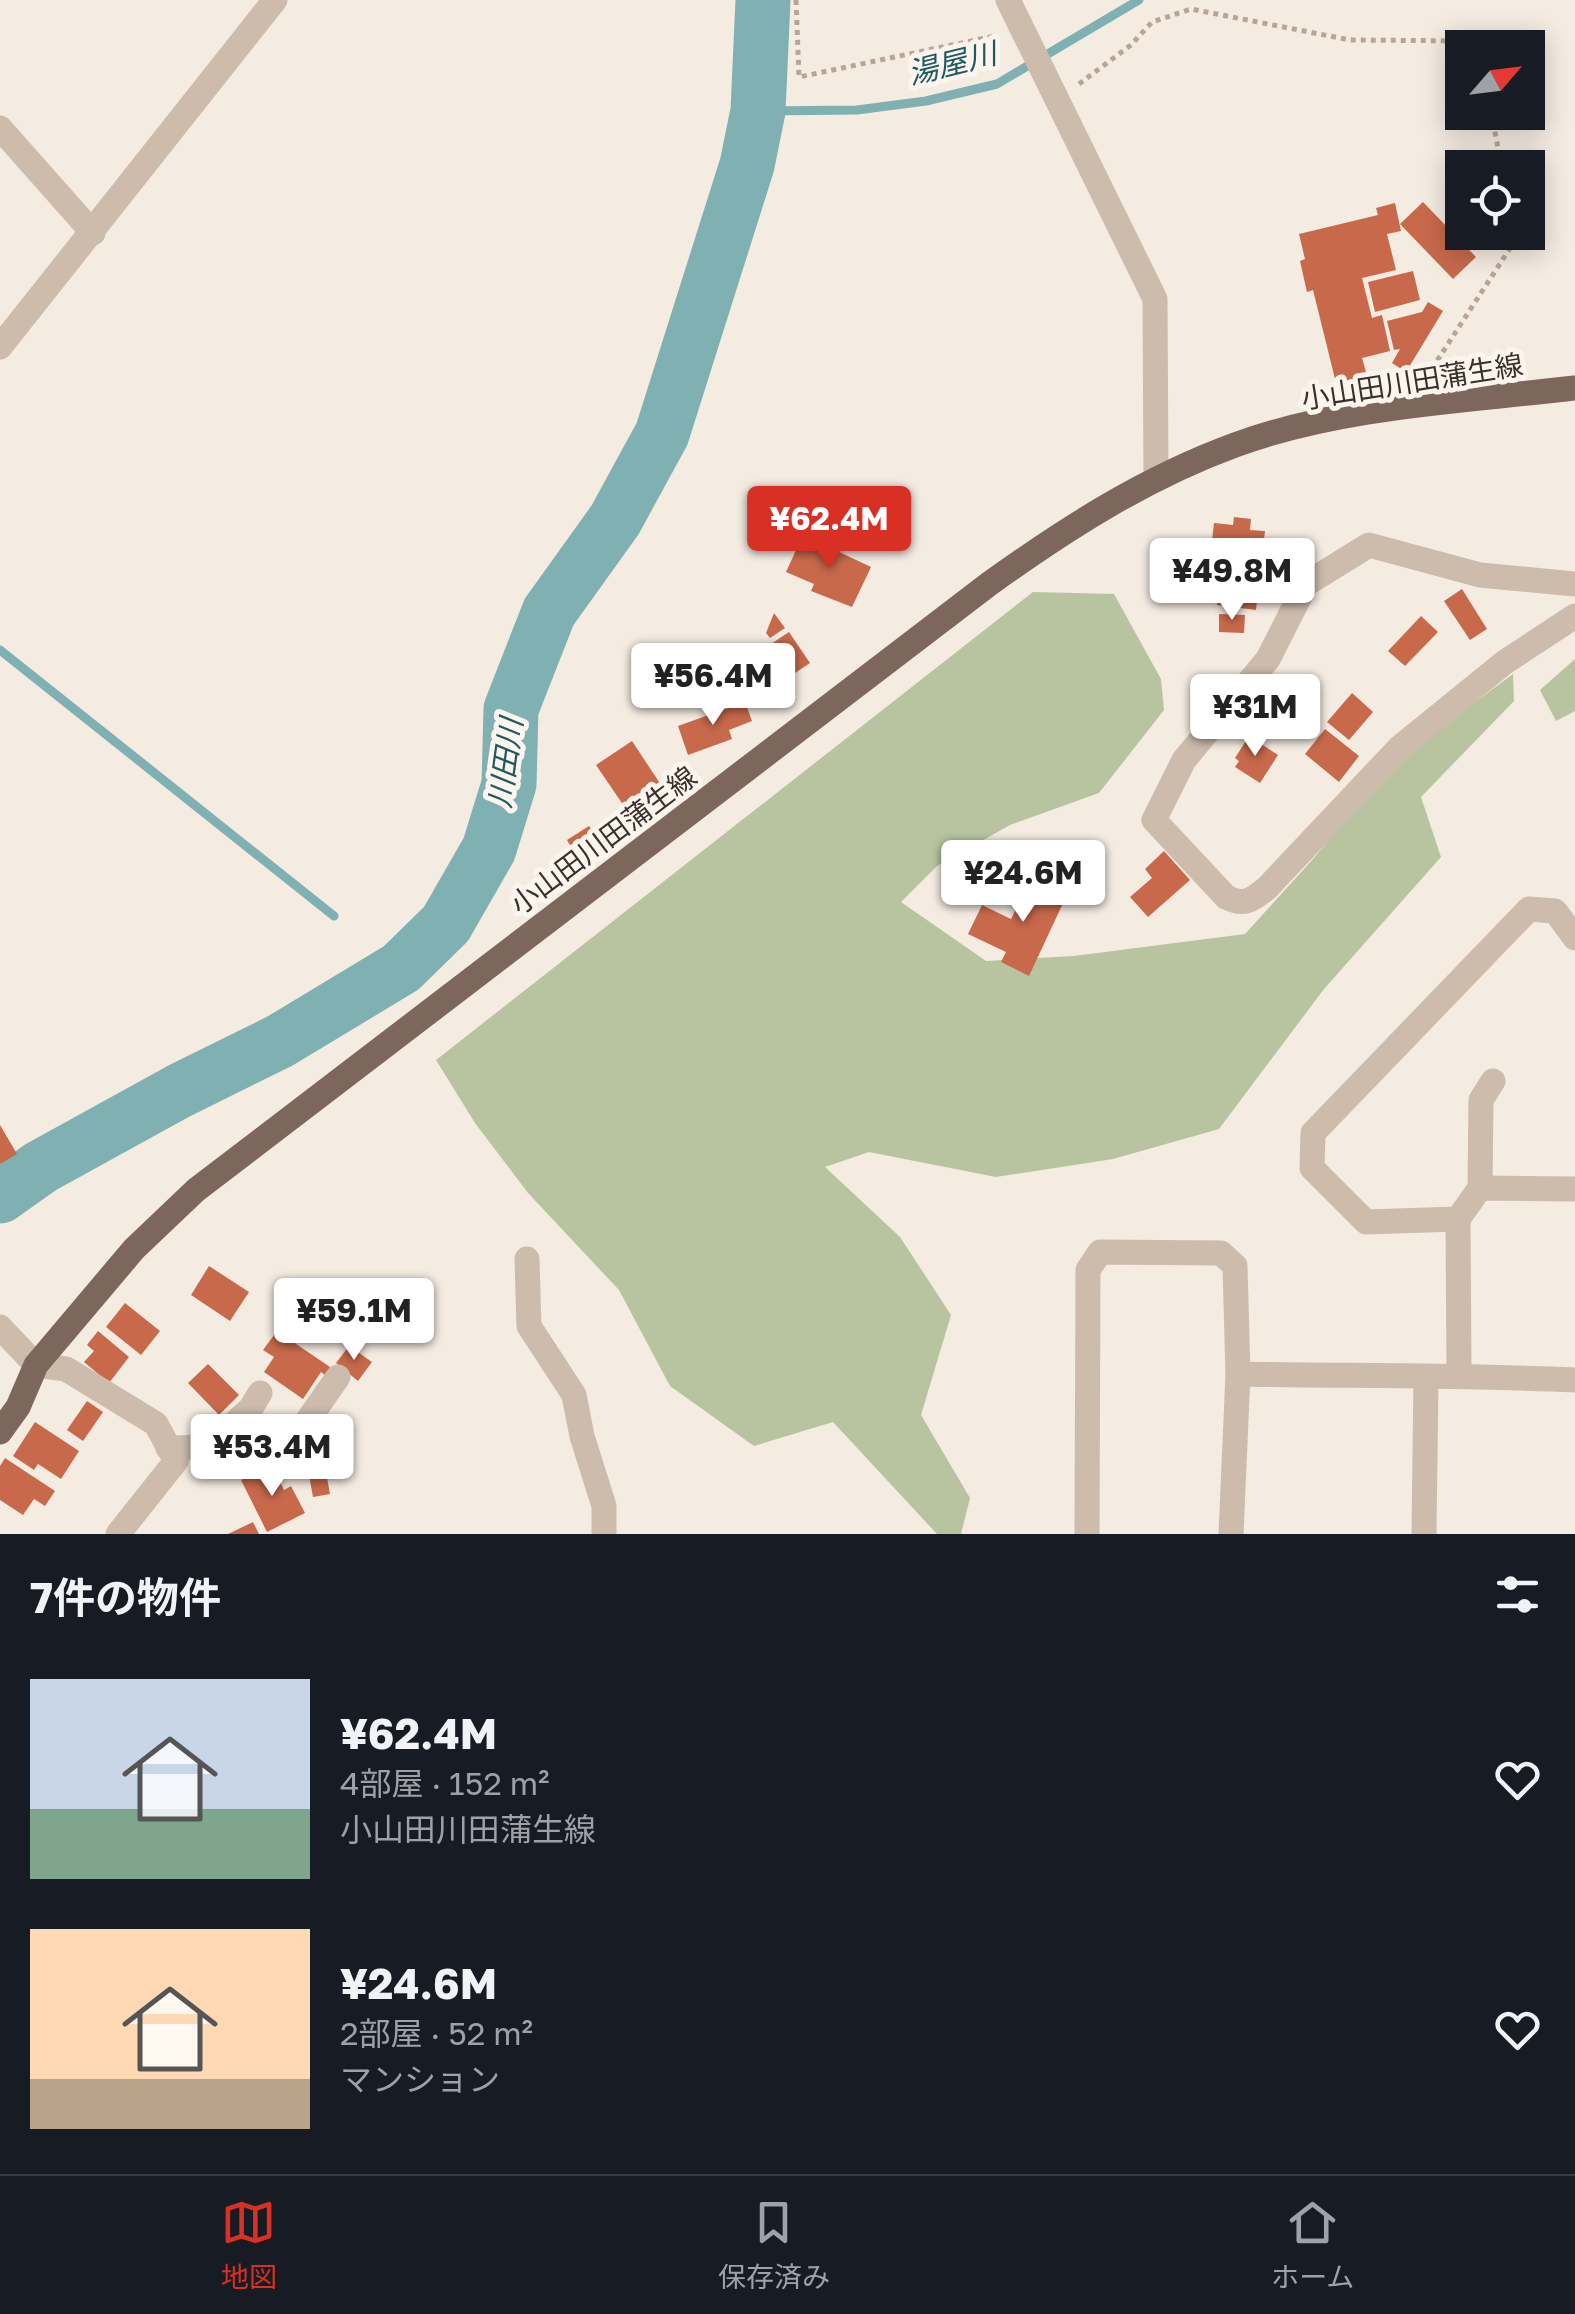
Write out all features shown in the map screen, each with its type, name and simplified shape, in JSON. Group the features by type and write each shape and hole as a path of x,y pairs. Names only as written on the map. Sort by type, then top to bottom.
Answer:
{"main road":[{"name":"小山田川田蒲生線","path":"0,1432 18,1407 36,1364 134,1249 196,1190 1065,530 1156,478 1257,438 1332,419 1575,388"}],"street":[{"path":"0,347 94,233 274,0"},
{"path":"1008,0 1155,298 1156,478"},
{"path":"0,128 94,233"},
{"path":"1575,584 1480,575 1369,546 1306,584 1268,659 1184,760 1154,820 1226,897 1238,904 1250,902 1399,748 1505,662 1575,616"},
{"path":"1458,1219 1366,1222 1312,1168 1313,1133 1529,909 1555,911 1575,938"},
{"path":"1460,1375 1458,1219 1480,1188 1481,1100 1493,1081"},
{"path":"1480,1188 1575,1189"},
{"path":"1087,1534 1088,1270 1100,1252 1221,1253 1235,1266 1238,1374 1231,1534"},
{"path":"528,1258 529,1326 574,1395 604,1506 604,1534"},
{"path":"0,1326 36,1364 66,1369 156,1424 176,1461 118,1534"},
{"path":"1238,1374 1575,1380"},
{"path":"168,1448 296,1437 338,1377"},
{"path":"1424,1534 1426,1378"},
{"path":"208,1446 250,1408 260,1393"}],"path":[{"path":"796,0 799,77 1022,30"},
{"path":"1058,101 1131,45 1152,22 1191,9 1350,40 1445,41"},
{"path":"1425,406 1433,367 1509,250"}],"green space":[{"path":"1033,592 1114,594 1161,679 1164,710 1099,793 1010,825 937,866 901,902 986,961 1074,956 1245,934 1393,763 1513,674 1514,701 1421,797 1441,857 1324,989 1219,1129 1113,1159 996,1177 869,1152 825,1167 900,1237 951,1315 921,1415 970,1498 961,1534 937,1534 833,1422 754,1446 670,1386 619,1290 528,1193 475,1123 436,1060"},
{"path":"1575,659 1575,711 1556,721 1540,690"}],"building":[{"path":"1423,202 1445,225 1445,250 1469,250 1476,257 1453,279 1400,224"},
{"path":"1395,203 1401,231 1387,234 1396,270 1362,278 1372,318 1382,315 1390,351 1362,358 1368,379 1337,387 1313,290 1307,292 1299,234 1378,215 1376,208"},
{"path":"1413,271 1420,300 1375,312 1368,282"},
{"path":"1428,302 1443,311 1406,372 1392,363 1400,349 1394,350 1387,321 1422,312"},
{"path":"1234,517 1251,519 1250,530 1265,531 1256,610 1217,605 1218,595 1206,594 1214,523 1233,525"},
{"path":"803,535 871,567 852,607 811,591 814,584 786,572"},
{"path":"1462,589 1487,629 1470,640 1444,601"},
{"path":"774,613 785,628 770,638 766,633"},
{"path":"1219,614 1245,615 1244,633 1219,632"},
{"path":"1421,616 1438,632 1405,666 1388,651"},
{"path":"789,632 810,663 786,679 765,648"},
{"path":"1352,693 1373,712 1349,740 1327,722"},
{"path":"745,702 752,721 729,730 732,739 688,755 678,726"},
{"path":"1325,729 1359,756 1339,782 1305,754"},
{"path":"1249,736 1278,755 1260,783 1235,767 1239,761 1235,758"},
{"path":"632,741 665,791 630,815 596,765"},
{"path":"589,826 602,844 564,869 559,862 574,852 567,840"},
{"path":"1060,842 1083,850 1076,875 1052,868"},
{"path":"1164,851 1190,880 1148,917 1130,897 1152,878 1145,869"},
{"path":"1042,872 1071,886 1029,976 1001,962 1006,952 968,934 982,905 1011,919 1019,903 1026,907"},
{"path":"0,1125 17,1154 0,1164"},
{"path":"209,1266 249,1292 230,1321 191,1295"},
{"path":"125,1303 160,1331 141,1355 106,1327"},
{"path":"98,1331 129,1357 109,1383 84,1362 94,1351 87,1345"},
{"path":"277,1331 330,1367 325,1375 321,1372 303,1399 264,1372 274,1357 263,1350"},
{"path":"349,1346 372,1362 358,1381 336,1363"},
{"path":"208,1364 239,1395 219,1415 188,1383"},
{"path":"87,1401 103,1412 83,1441 67,1430"},
{"path":"323,1415 341,1426 328,1447 310,1436"},
{"path":"35,1422 79,1451 61,1479 38,1464 34,1470 13,1456"},
{"path":"5,1458 55,1491 45,1506 34,1499 23,1515 0,1500 0,1466"},
{"path":"271,1464 284,1490 291,1486 305,1513 267,1532 241,1480"},
{"path":"326,1472 330,1494 313,1497 309,1475"},
{"path":"253,1522 259,1534 228,1534"}],"waterway":[{"name":"川田川","path":"0,1196 41,1167 280,1041 401,968 446,924 489,849 509,784 511,709 549,612 615,520 662,434 747,165 758,111 763,0"},
{"name":"湯屋川","path":"758,111 857,110 926,101 997,84 1139,0"},
{"path":"0,650 334,916"}]}
